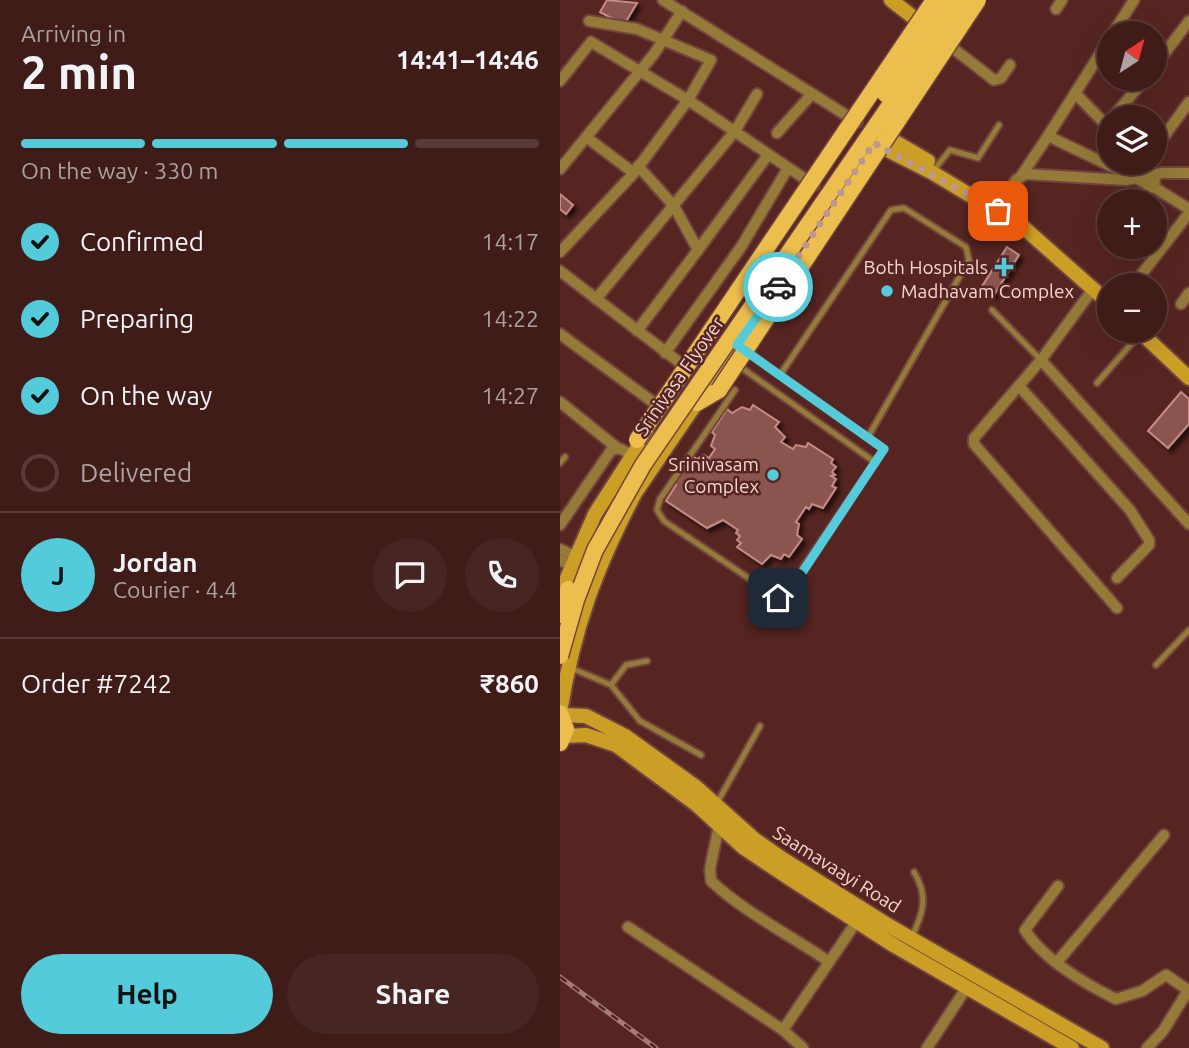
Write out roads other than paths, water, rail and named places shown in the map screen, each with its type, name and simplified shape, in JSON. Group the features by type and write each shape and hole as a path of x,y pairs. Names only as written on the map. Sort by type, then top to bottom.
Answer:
{"main road":[{"path":"635,448 934,0"},
{"name":"Srinivasa Flyover","path":"560,615 584,548 624,476 948,0"},
{"name":"Srinivasa Flyover","path":"564,661 576,600 595,550 643,465 962,0"},
{"path":"697,403 727,390 978,0"},
{"path":"561,714 561,742"}],"street":[{"path":"663,0 737,43 811,95 860,123"},
{"path":"891,0 947,38 994,80 1001,78 1010,65"},
{"path":"905,0 926,22"},
{"path":"560,594 569,562 635,448 817,187 942,0"},
{"path":"561,714 564,661 596,571 635,493 972,0"},
{"path":"1121,21 1134,0"},
{"path":"560,169 640,71 682,11"},
{"path":"560,252 636,170 688,100 711,60 637,29 589,21"},
{"path":"1167,50 1189,21"},
{"path":"560,81 591,42 688,100 817,187"},
{"path":"1000,207 1097,58"},
{"path":"1124,105 1135,91"},
{"path":"1075,93 1097,112"},
{"path":"596,299 734,131 757,94"},
{"path":"777,133 811,95"},
{"path":"1167,132 1189,102"},
{"path":"1048,136 1138,178 1189,211 1142,273"},
{"path":"586,137 636,170 674,206 698,250"},
{"path":"877,138 937,166 1000,207 1097,281"},
{"path":"877,138 1000,207 1097,292"},
{"path":"637,331 768,155"},
{"path":"665,353 741,247 788,167"},
{"path":"1167,173 1189,173"},
{"path":"1021,176 1138,178 1152,175"},
{"path":"1150,189 1160,175"},
{"path":"560,271 688,369"},
{"path":"1094,289 1041,360 975,434 974,444 1117,608"},
{"path":"1181,304 1189,293"},
{"path":"560,334 661,408"},
{"path":"1155,343 1189,379"},
{"path":"1160,343 1189,365"},
{"path":"1041,360 1189,524"},
{"path":"1018,386 1130,510 1149,540 1149,545 1117,578"},
{"path":"560,402 616,447 635,448"},
{"path":"560,525 616,447"},
{"path":"560,549 569,562 596,571"},
{"name":"Saamavaayi Road","path":"561,714 586,716 614,729 668,766 780,858 1095,1047"},
{"name":"Saamavaayi Road","path":"561,742 586,735 616,745 667,782 744,848 857,921 1072,1048"},
{"path":"719,825 710,869 711,881 735,902 757,913 828,961"},
{"path":"1058,961 1164,835"},
{"path":"1058,886 1025,930 1058,961 1094,989 1116,999 1142,991 1166,975 1189,989 1163,1031 1147,1048"},
{"path":"783,1030 857,921"},
{"path":"628,927 783,1030 803,1048"},
{"path":"926,1048 967,987"}],"lane":[{"path":"937,166 950,150 978,158 999,125"},
{"path":"780,374 891,210 904,208 966,247 969,260 868,437"},
{"path":"992,310 1041,360"},
{"path":"1097,383 1133,343"},
{"path":"727,390 660,499 657,510 664,521 778,598 788,594 884,449 737,345"},
{"path":"728,358 876,463"},
{"path":"815,419 824,405"},
{"path":"560,463 565,457"},
{"path":"1156,665 1189,629"},
{"path":"564,661 611,685 640,721 701,755"},
{"path":"611,685 626,665 647,662"},
{"path":"715,806 761,726"},
{"path":"911,939 924,908 922,885 914,872"}],"railway":[{"path":"560,977 656,1048"}],"place":[{"name":"Both Hospitals","path":"1004,267"},
{"name":"Madhavam Complex","path":"887,291"},
{"name":"Srinivasam Complex","path":"773,475"}]}
